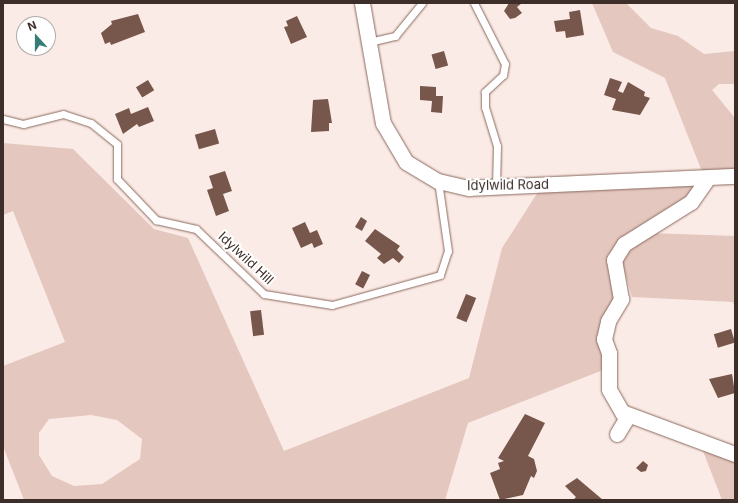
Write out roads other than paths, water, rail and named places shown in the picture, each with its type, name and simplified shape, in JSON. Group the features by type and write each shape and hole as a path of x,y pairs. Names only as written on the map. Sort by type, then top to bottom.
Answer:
{"street":[{"name":"Idylwild Road","path":"362,3 384,123 406,162 438,181 469,188 735,176"},
{"path":"617,434 626,419 609,389 609,353 604,339 608,321 621,299 614,260 624,244 691,202 708,178"},
{"path":"622,412 735,454"}],"lane":[{"path":"369,42 395,36 422,3"},
{"path":"474,3 505,64 503,75 485,92 485,107 497,146 496,187"},
{"name":"Idylwild Hill","path":"3,119 23,124 63,114 91,123 117,144 117,179 156,220 196,229 264,294 332,305 440,274 448,250 438,181"}]}
